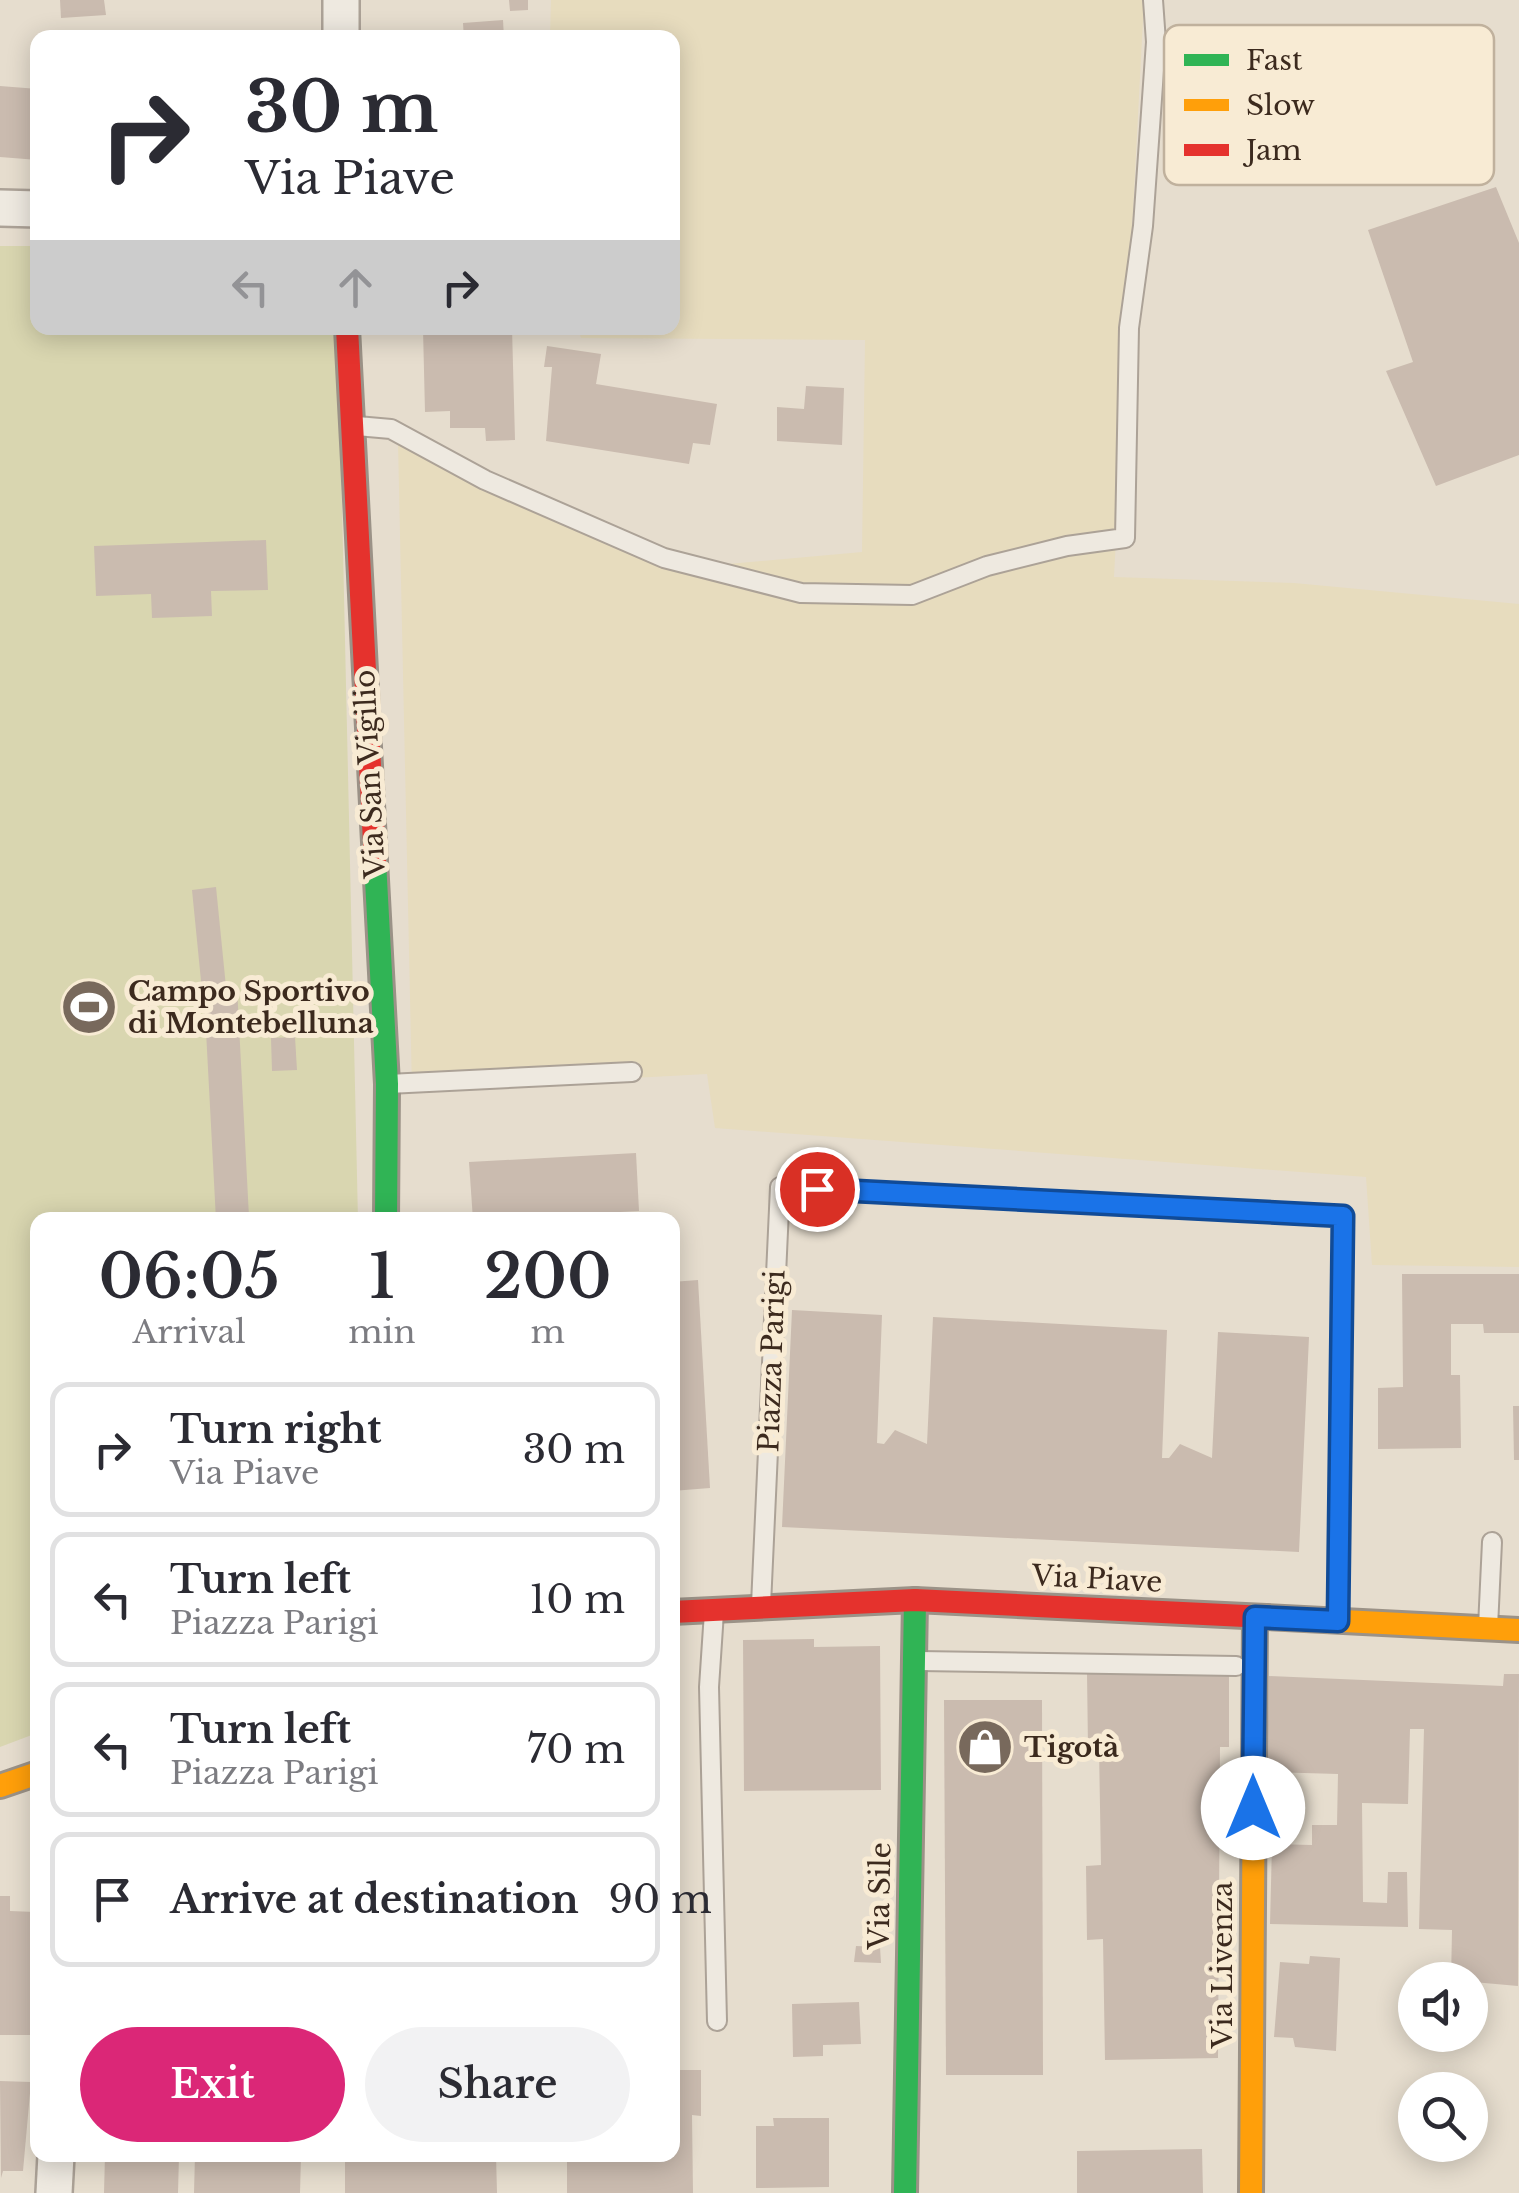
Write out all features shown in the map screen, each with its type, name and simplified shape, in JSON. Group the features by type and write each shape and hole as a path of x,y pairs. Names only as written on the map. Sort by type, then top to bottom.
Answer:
{"street":[{"path":"341,0 341,30"},
{"path":"0,208 30,209"},
{"name":"Via San Vigilio","path":"347,335 387,1084 386,1212"},
{"name":"Via Piave","path":"680,1611 914,1600 1519,1630"},
{"name":"Via Sile","path":"905,2193 914,1600"},
{"name":"Via Livenza","path":"1251,2193 1255,1617"},
{"path":"0,1786 30,1776"},
{"path":"54,2193 56,2162"}],"lane":[{"path":"351,427 390,429 484,480 664,558 801,593 912,594 988,566 1067,546 1126,538 1129,328 1143,226 1156,42 1153,0"},
{"path":"387,1084 632,1072"},
{"name":"Piazza Parigi","path":"762,1605 780,1187 1343,1216 1338,1621"},
{"path":"1488,1628 1492,1542"},
{"path":"714,1607 709,1688 717,2022"},
{"path":"914,1661 1236,1666"}],"shaded area":[{"path":"551,0 1144,0 1114,577 1294,583 1519,604 1519,1267 1372,1265 1366,1177 715,1128 707,1074 412,1090 398,442 479,489 684,568 862,552 865,340 581,338 580,335 680,335 680,30 550,30"},
{"path":"0,246 30,246 30,335 338,335 358,1212 30,1212 30,1736 0,1747"}],"building":[{"path":"60,0 104,0 106,15 61,18"},
{"path":"509,0 528,0 528,10 510,11"},
{"path":"503,20 504,30 463,30 463,23"},
{"path":"0,86 30,88 30,159 0,157"},
{"path":"1496,187 1519,243 1519,455 1436,486 1386,371 1413,362 1368,230"},
{"path":"423,335 512,335 515,440 486,441 485,428 450,428 450,411 425,412"},
{"path":"547,346 601,354 596,384 717,404 710,445 693,443 689,464 546,441 552,367 544,367"},
{"path":"806,386 844,388 842,445 777,441 777,407 804,409"},
{"path":"266,540 268,590 211,591 212,616 152,618 151,594 96,596 94,546"},
{"path":"216,887 226,987 237,987 249,1212 216,1212 206,1031 192,890"},
{"path":"295,1037 297,1070 272,1071 271,1038"},
{"path":"636,1153 639,1211 472,1212 469,1162"},
{"path":"1402,1274 1519,1274 1519,1333 1484,1333 1483,1324 1451,1324 1451,1375 1460,1375 1461,1448 1378,1449 1378,1388 1403,1387"},
{"path":"698,1280 710,1488 680,1490 680,1281"},
{"path":"792,1310 882,1315 877,1443 884,1444 895,1430 927,1444 933,1317 1167,1330 1162,1458 1169,1458 1180,1444 1212,1458 1218,1332 1309,1337 1299,1552 782,1527"},
{"path":"1513,1406 1519,1406 1519,1460 1514,1460"},
{"path":"814,1639 814,1647 880,1646 881,1790 744,1791 743,1640"},
{"path":"1229,1671 1229,1747 1220,1747 1218,2058 1105,2060 1103,1939 1087,1940 1086,1866 1101,1865 1099,1748 1088,1748 1087,1673"},
{"path":"1504,1674 1519,1674 1518,1986 1488,1983 1488,1962 1451,1962 1452,1930 1419,1929 1424,1729 1410,1729 1408,1804 1362,1803 1363,1902 1387,1903 1388,1872 1407,1872 1408,1927 1270,1924 1272,1844 1312,1845 1312,1825 1337,1825 1338,1774 1267,1772 1269,1676 1503,1686"},
{"path":"944,1700 1042,1700 1043,2075 946,2075"},
{"path":"0,1896 10,1896 10,1911 30,1912 30,2035 0,2035"},
{"path":"856,1946 880,1947 881,1963 854,1962"},
{"path":"1310,1956 1340,1958 1336,2051 1295,2047 1293,2038 1274,2037 1280,1962 1309,1964"},
{"path":"859,2002 861,2044 823,2045 823,2056 793,2057 792,2004"},
{"path":"680,2070 701,2070 701,2116 692,2115 693,2193 567,2193 567,2162 680,2162"},
{"path":"0,2081 30,2082 23,2171 3,2171 1,2178"},
{"path":"773,2118 829,2118 829,2187 756,2188 756,2126 774,2126"},
{"path":"1202,2149 1203,2193 1077,2193 1077,2151"},
{"path":"105,2162 179,2162 178,2193 104,2193"},
{"path":"195,2162 301,2162 300,2193 194,2193"},
{"path":"345,2162 496,2162 497,2193 345,2193"}],"traffic: fast":[{"path":"375,861 387,1084 386,1212"},
{"path":"905,2193 915,1600"}],"traffic: slow":[{"path":"1251,2193 1255,1617"},
{"path":"1266,1617 1519,1630"},
{"path":"0,1786 30,1776"}],"traffic: jam":[{"path":"347,335 375,861"},
{"path":"680,1612 915,1600 1266,1617"}],"place":[{"name":"Campo Sportivo di Montebelluna","path":"89,1007"},
{"name":"Tigotà","path":"985,1747"}],"route":[{"path":"817,1189 1343,1216 1338,1621 1255,1617 1253,1808"}]}
